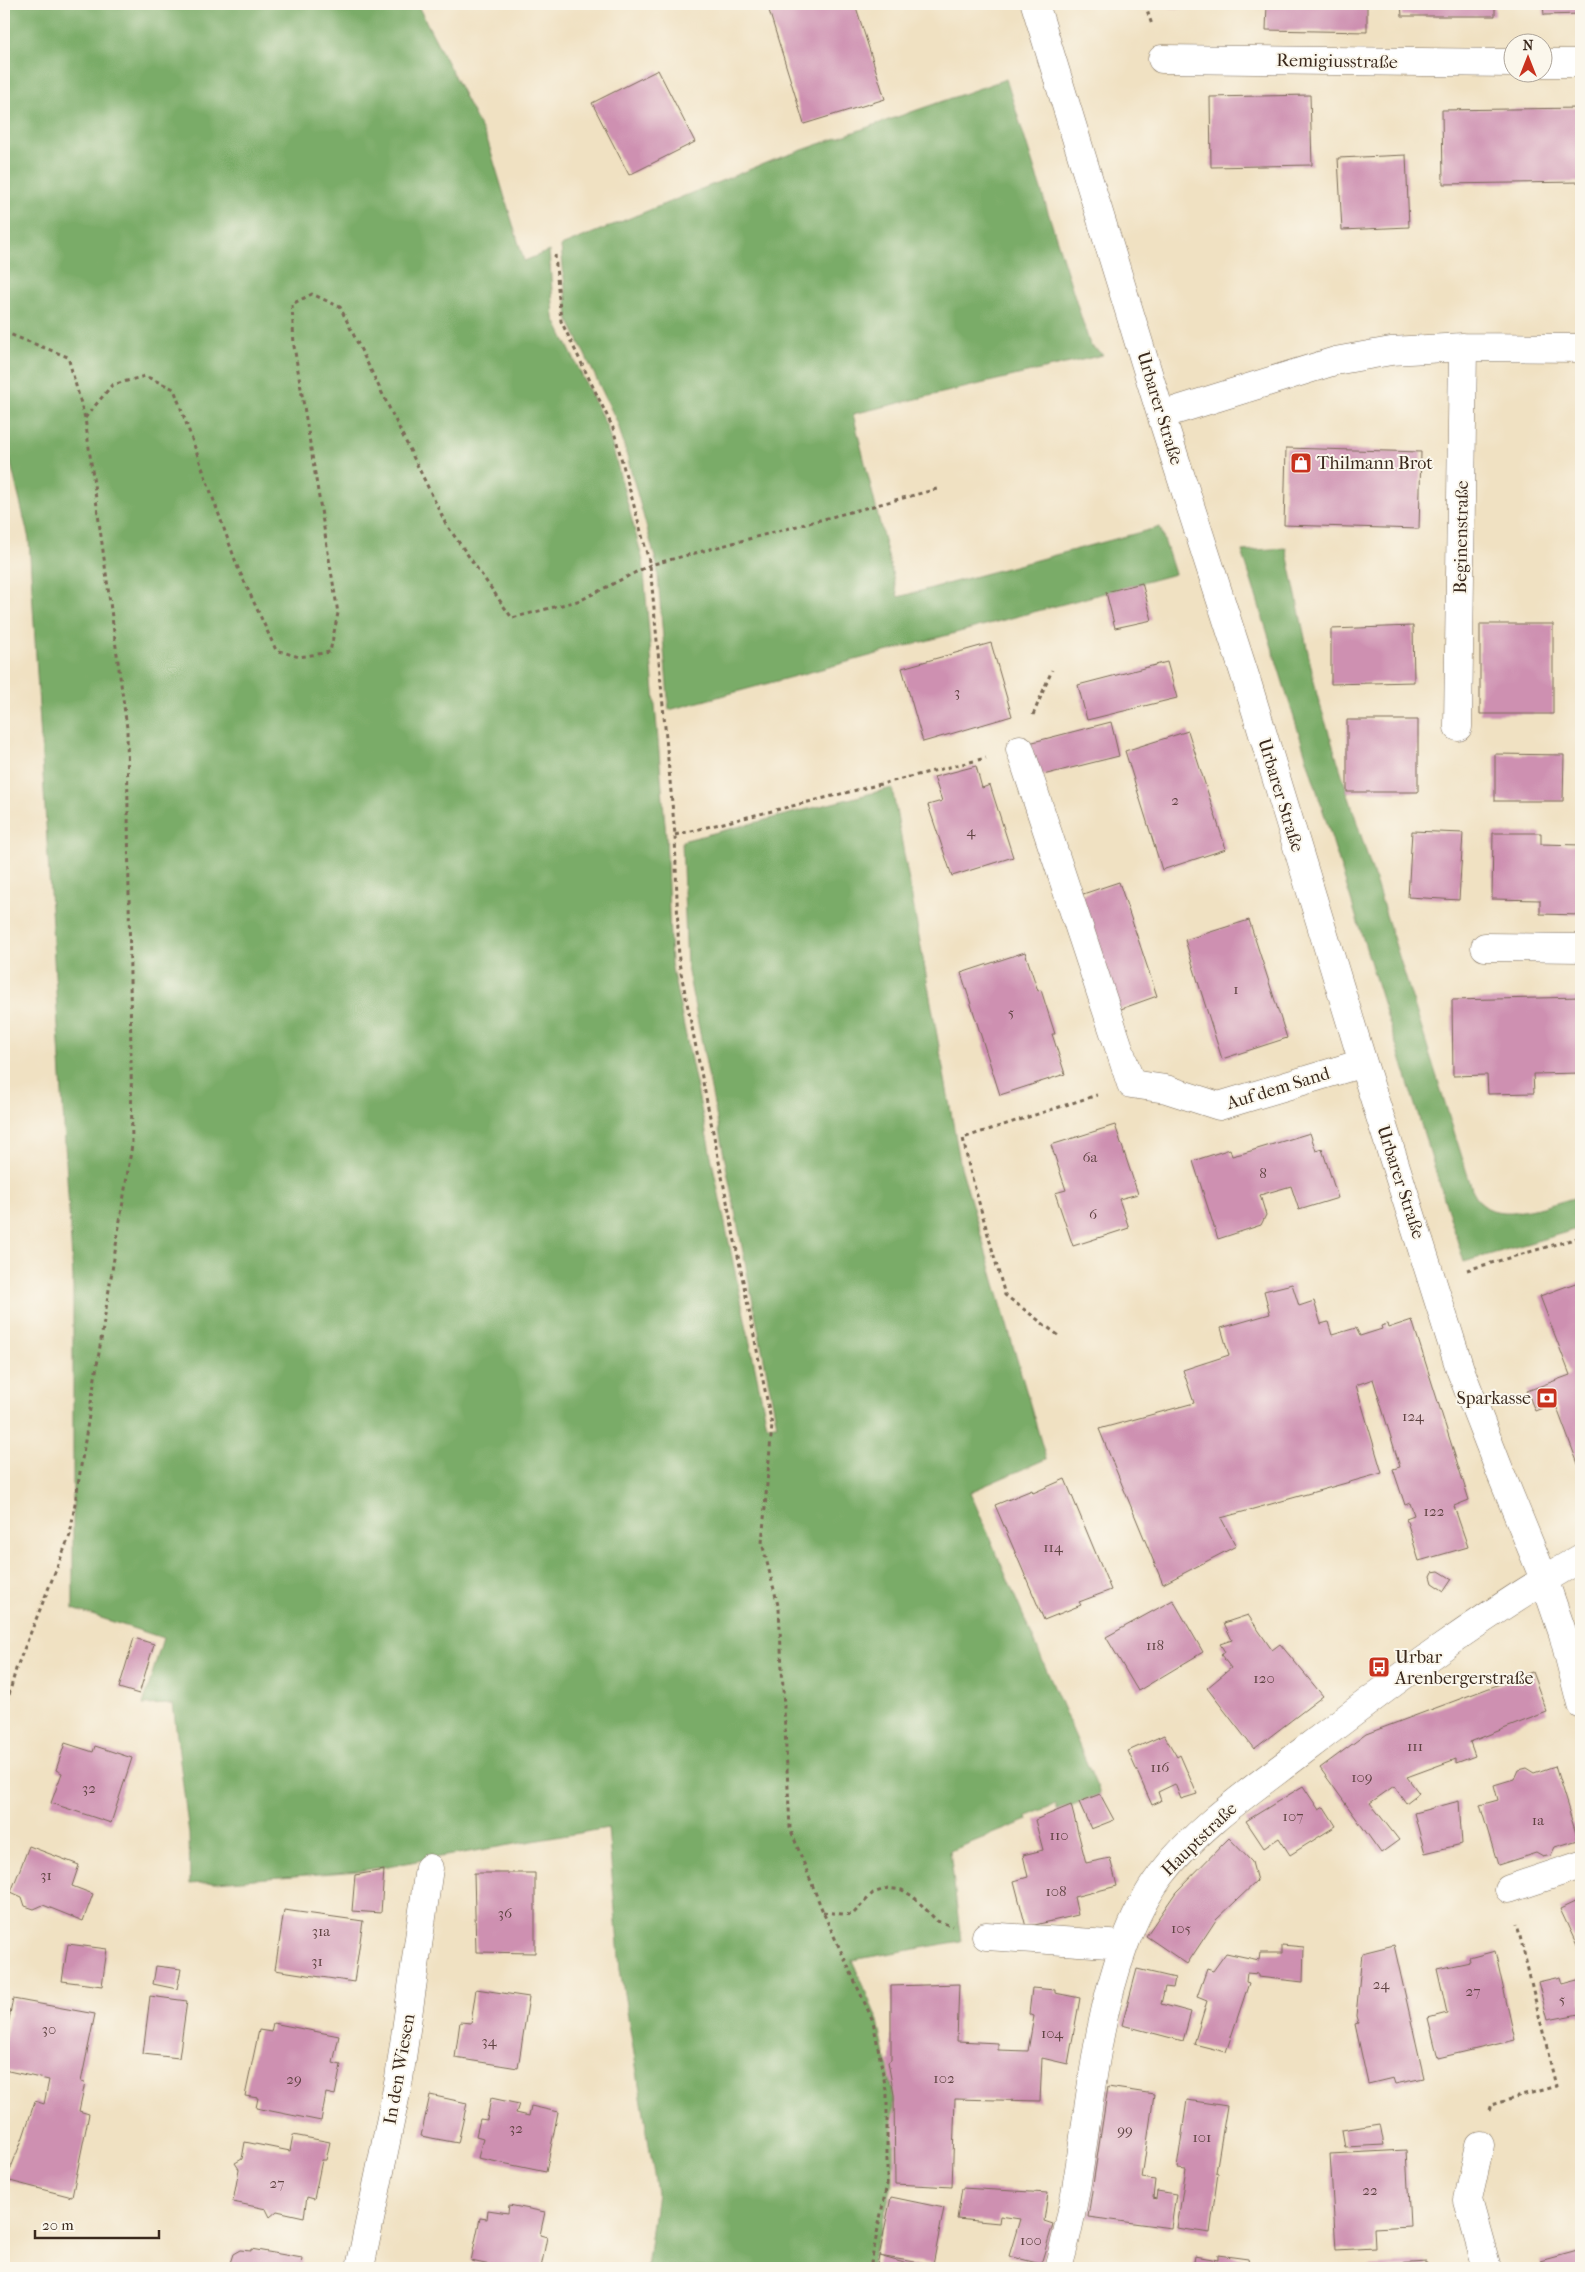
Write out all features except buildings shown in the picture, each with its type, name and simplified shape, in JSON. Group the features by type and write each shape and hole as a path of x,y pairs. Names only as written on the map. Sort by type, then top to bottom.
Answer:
{"street":[{"name":"Urbarer Straße","path":"1035,4 1247,682 1363,1063 1460,1369 1480,1424 1544,1579 1563,1634 1581,1704"},
{"name":"Remigiusstraße","path":"1162,59 1502,63"},
{"path":"1552,63 1581,63"},
{"path":"1162,415 1335,361 1391,351 1463,347 1581,348"},
{"name":"Beginenstraße","path":"1458,726 1463,347"},
{"path":"1020,749 1131,1084"},
{"path":"1485,947 1581,948"},
{"name":"Auf dem Sand","path":"1131,1084 1166,1089 1219,1106 1363,1063"},
{"name":"Hauptstraße","path":"1058,2268 1072,2214 1103,2021 1124,1944 1140,1908 1162,1875 1187,1846 1225,1810 1399,1678 1544,1579 1581,1558"},
{"path":"1509,1889 1581,1865"},
{"name":"In den Wiesen","path":"360,2268 399,2079 429,1868"},
{"path":"986,1936 1124,1944"},
{"path":"1480,2145 1468,2200 1487,2268"}],"path":[{"path":"555,255 562,321 613,428 650,566 675,835 679,963 772,1425 762,1543 779,1609 790,1828 823,1912 873,2021 887,2095 887,2184 870,2268"},
{"path":"85,418 112,385 145,376 174,389 238,568 276,650 299,657 330,652 338,613 294,346 292,304 312,294 340,307 446,524 512,618 581,600 650,566 937,489"},
{"path":"4,332 68,357 85,418 127,728 132,1145 70,1535 16,1669 4,1712"},
{"path":"675,835 1020,749 1052,670"},
{"path":"1058,1334 1005,1295 969,1167 963,1138 1131,1084"},
{"path":"1432,1280 1581,1237"},
{"path":"823,1912 852,1915 873,1893 888,1888 902,1890 914,1897 937,1921 986,1936"},
{"path":"1480,2145 1491,2105 1556,2086 1509,1889"}],"green space":[{"path":"4,4 417,4 488,142 524,261 549,251 554,318 607,427 643,561 666,836 671,964 767,1425 777,1425 687,967 682,841 892,788 961,1167 1046,1459 970,1492 1100,1794 1058,1811 1056,1804 1027,1816 1028,1820 950,1851 961,1941 852,1960 878,2021 893,2093 893,2183 870,2268 647,2268 657,2193 620,1969 608,1828 359,1871 190,1884 189,1834 173,1704 143,1705 163,1638 73,1609 73,1278 29,539 4,435"},
{"path":"1006,79 1090,345 1103,355 853,414 898,597 1160,527 1175,574 669,710 657,565 618,424 568,319 561,246 768,162"},
{"path":"1286,548 1317,695 1472,1189 1483,1205 1493,1210 1504,1212 1531,1210 1581,1196 1581,1228 1464,1262 1242,551"}],"place":[{"name":"Thilmann Brot","path":"1301,463"},
{"name":"Sparkasse","path":"1547,1398"},
{"name":"Urbar Arenbergerstraße","path":"1379,1667"}]}
